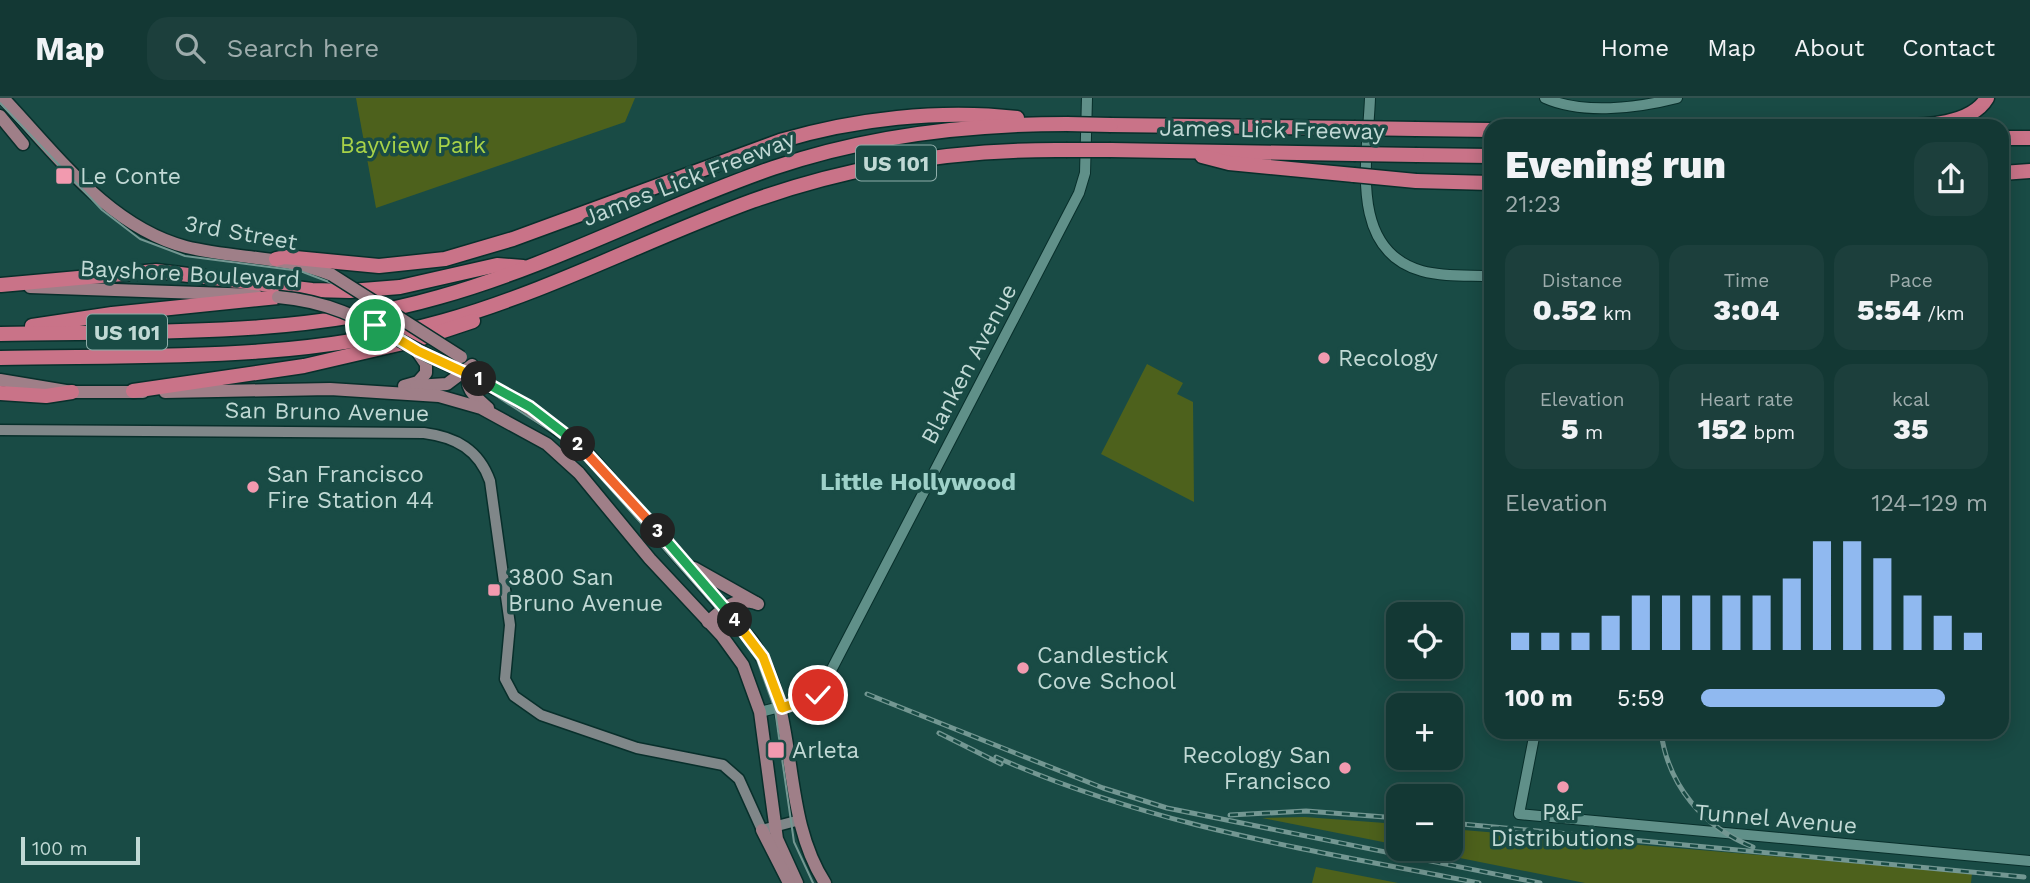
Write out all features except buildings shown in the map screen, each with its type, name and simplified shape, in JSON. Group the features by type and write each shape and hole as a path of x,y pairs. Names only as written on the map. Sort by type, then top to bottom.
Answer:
{"highway":[{"path":"1961,119 1976,111 1987,98"},
{"path":"276,259 285,257 379,266 445,259 513,239 780,141 835,128 900,120 985,116 1067,124"},
{"name":"James Lick Freeway","path":"0,332 236,330 320,322 423,302 528,267 729,184 818,155 929,133 1067,124 1484,130"},
{"path":"2009,138 2030,138"},
{"name":"James Lick Freeway","path":"0,358 219,354 315,347 425,326 541,288 733,208 825,179 953,155 1111,150 1484,156"},
{"path":"1181,151 1228,163 1416,181 1484,183"},
{"path":"2009,171 2030,170"},
{"path":"1,285 156,271 303,289 350,291 409,285 497,265 528,267"},
{"path":"132,391 280,371 416,340 468,323 541,288"},
{"path":"0,332 112,314 278,297"},
{"path":"0,393 46,396 72,392"}],"main road":[{"name":"3rd Street","path":"3,98 105,204 125,220 156,237 189,247 276,259 332,275 466,367"},
{"path":"0,116 23,144"},
{"name":"Bayshore Boulevard","path":"1,285 278,297 311,301 344,310 440,361 466,367 530,407 583,448 688,565 763,657 782,708 800,820 814,865 825,883"},
{"path":"404,386 423,378 426,364 418,351"},
{"path":"0,380 72,392 441,386 466,367"},
{"path":"466,367 466,380 471,391 502,419"},
{"path":"330,389 439,396 468,403 547,444 568,462 743,665 760,712 768,828 789,883"},
{"name":"San Bruno Avenue","path":"0,430 422,433 457,441 481,462 490,481 510,625 505,679 514,696 541,715 637,748 723,765 733,771 768,828"},
{"path":"688,565 758,604 743,600 724,608 708,622"},
{"path":"768,828 800,820"},
{"path":"768,828 797,883"}],"street":[{"name":"Blanken Avenue","path":"760,712 812,699 822,688 1079,193 1085,173 1087,98"},
{"path":"1370,98 1368,206 1379,241 1401,262 1419,270 1484,275"},
{"path":"1545,98 1565,105 1625,107 1677,98"},
{"name":"Tunnel Avenue","path":"1534,739 1520,814 2030,861"}],"green space":[{"name":"Bayview Park","path":"356,98 635,98 625,122 376,208"},
{"path":"1147,364 1183,383 1177,394 1193,402 1194,502 1101,454"},
{"path":"1305,817 1386,823 1386,843 1262,818"},
{"path":"1463,830 1972,873 1971,883 1585,883 1463,859"},
{"path":"1316,867 1398,883 1312,883"}],"tram line":[{"path":"0,103 102,210 140,239 185,256 300,271 345,288 439,347 493,394 555,434 582,457 733,627 757,660 775,710 794,842 813,883"}],"railway":[{"path":"867,694 1103,788 1167,808 1540,883"},
{"path":"939,733 1001,764"},
{"path":"1662,739 1671,770 1691,802 1719,828 1753,847"},
{"path":"996,757 1114,802 1174,819 1294,847 1479,883"},
{"path":"1230,815 1306,811 1386,817"},
{"path":"1463,824 2024,877"}],"place":[{"name":"Le Conte","path":"64,176"},
{"name":"Recology","path":"1324,358"},
{"name":"San Francisco Fire Station 44","path":"253,487"},
{"name":"3800 San Bruno Avenue","path":"494,590"},
{"name":"Candlestick Cove School","path":"1023,668"},
{"name":"Arleta","path":"776,750"},
{"name":"Recology San Francisco","path":"1345,768"},
{"name":"P&F Distributions","path":"1563,787"}],"district":[{"name":"Little Hollywood","path":"918,482"}],"route":[{"path":"375,325 418,351 516,399 573,439 653,526 752,641 772,676 782,708 818,695"}]}
